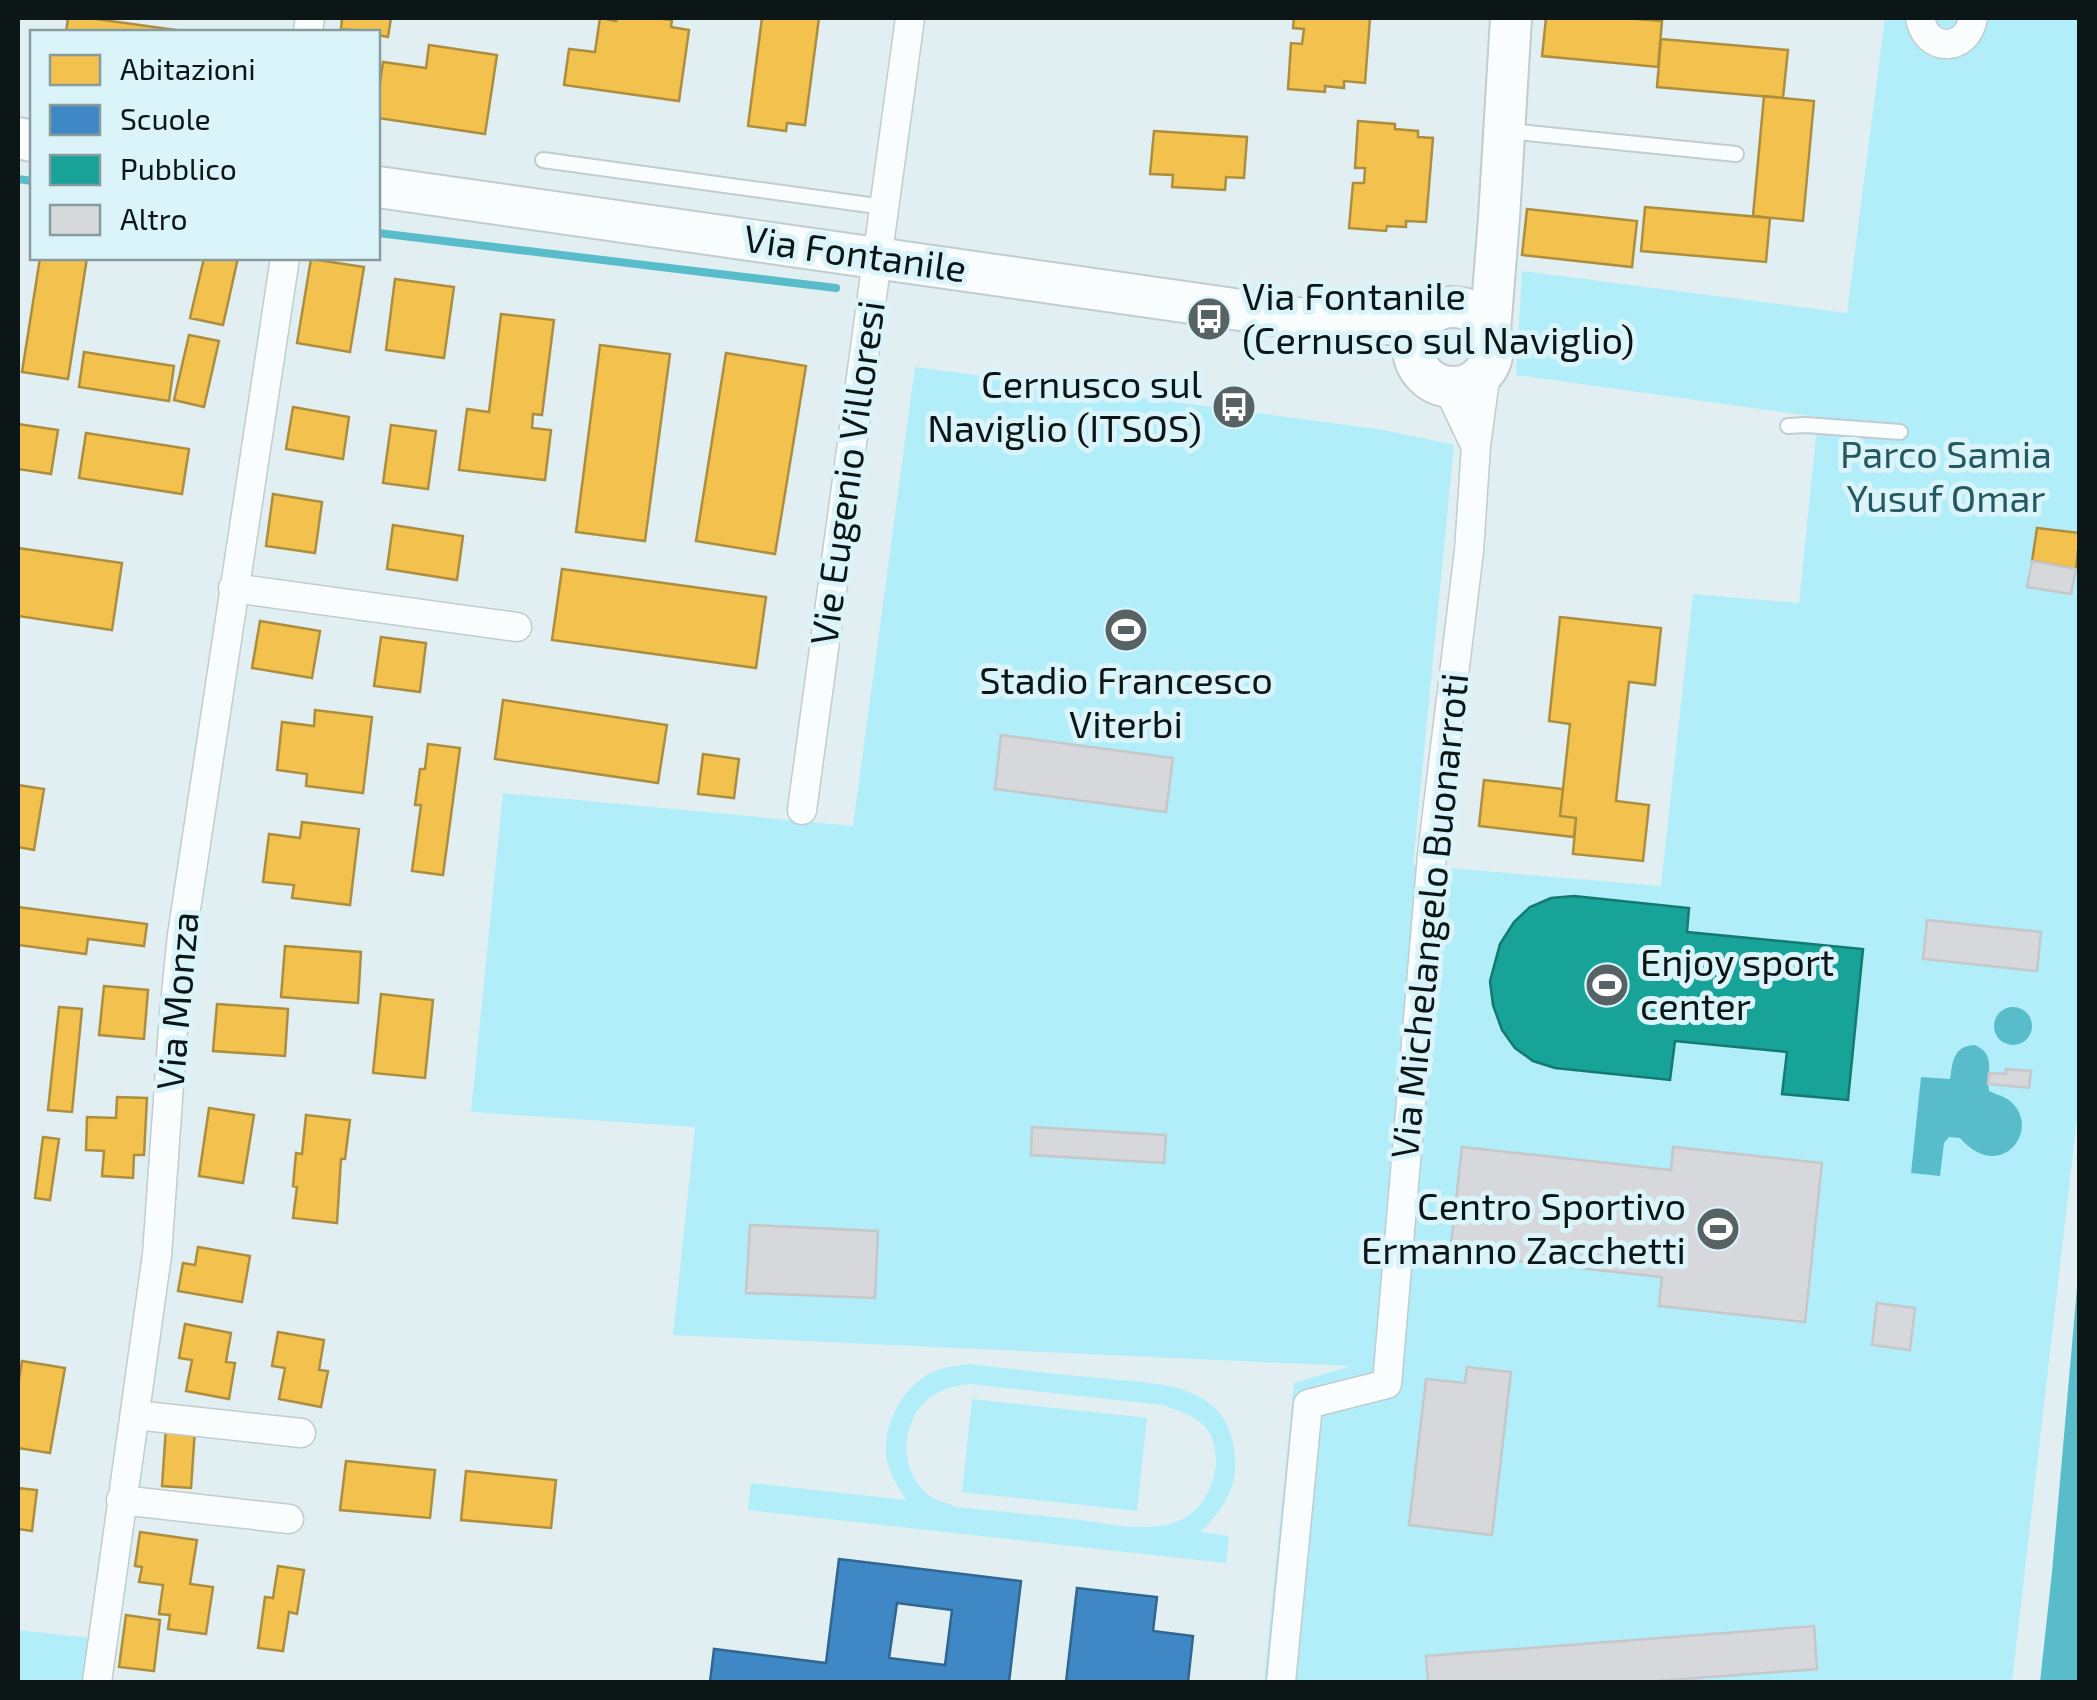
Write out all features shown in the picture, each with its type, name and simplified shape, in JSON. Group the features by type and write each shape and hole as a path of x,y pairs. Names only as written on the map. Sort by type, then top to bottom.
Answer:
{"street":[{"name":"Vie Eugenio Villoresi","path":"802,810 910,18"},
{"path":"1477,320 1496,252 1510,18"},
{"path":"1920,18 1926,35 1948,44 1964,37 1972,18"},
{"name":"Via Fontanile","path":"380,188 1332,322 1372,335 1417,338"},
{"name":"Via Monza","path":"97,1682 161,1222 178,964 284,260"},
{"path":"1450,307 1477,320 1493,348 1486,371 1467,386 1448,388 1426,378 1416,365 1417,338 1439,309 1450,307"},
{"name":"Via Michelangelo Buonarroti","path":"1280,1682 1308,1404 1387,1384 1432,855 1486,371"},
{"name":"Via Michelangelo Buonarroti","path":"1448,388 1476,446"},
{"path":"233,588 517,626"},
{"path":"134,1415 301,1434"},
{"path":"122,1500 288,1518"}],"lane":[{"path":"1504,130 1736,154"},
{"path":"543,160 884,207"},
{"path":"1788,426 1900,432"}],"green space":[{"name":"Parco Samia Yusuf Omar","path":"1885,18 2079,18 2080,1092 2012,1682 1264,1682 1294,1383 1351,1366 673,1335 695,1127 471,1112 503,793 853,826 915,367 1384,430 1454,445 1413,865 1661,886 1693,594 1799,603 1818,417 1516,375 1522,271 1847,313"},
{"path":"968,1364 1154,1383 1205,1400 1223,1418 1234,1450 1231,1490 1200,1532 1229,1536 1226,1563 748,1510 751,1483 907,1500 887,1459 886,1440 893,1415 907,1392 926,1375","holes":["969,1384 1163,1405 1201,1422 1212,1437 1216,1460 1210,1488 1195,1511 1164,1525 1126,1526 957,1507 923,1490 909,1467 907,1439 916,1413 930,1398 951,1388"]},
{"path":"972,1399 1147,1418 1137,1511 962,1492"},
{"path":"18,1630 90,1638 85,1682 18,1682"}],"shaded area":[{"path":"2013,1007 2027,1012 2032,1026 2027,1040 2013,1045 1999,1040 1994,1026 1999,1012"},
{"path":"1975,1045 1988,1059 1989,1091 2008,1099 2019,1112 2019,1137 2003,1154 1990,1156 1975,1151 1960,1138 1949,1137 1944,1143 1940,1176 1911,1173 1921,1077 1950,1079 1958,1051"},
{"path":"2079,1265 2079,1682 2040,1682 2052,1572"}],"building: Abitazioni":[{"path":"68,18 89,18 176,30 66,30"},
{"path":"342,18 391,18 388,37 380,35 380,30 341,29"},
{"path":"600,18 672,20 671,27 689,30 679,101 564,85 569,49 595,52"},
{"path":"762,18 819,18 805,125 787,123 786,131 748,126"},
{"path":"1294,18 1370,18 1365,83 1344,81 1344,88 1325,86 1325,92 1288,89 1291,43 1302,44 1304,29 1293,28"},
{"path":"1546,18 1662,21 1658,67 1542,56"},
{"path":"1661,39 1788,50 1783,98 1657,87"},
{"path":"429,45 497,55 485,134 380,118 383,62 426,68"},
{"path":"1764,96 1814,101 1803,221 1753,216"},
{"path":"1358,121 1395,124 1395,129 1418,131 1418,137 1433,138 1426,222 1406,221 1406,227 1387,226 1386,231 1349,228 1353,183 1364,183 1365,168 1355,168"},
{"path":"1154,131 1247,137 1244,178 1226,177 1225,190 1172,187 1173,175 1150,174"},
{"path":"1645,207 1770,218 1766,262 1641,251"},
{"path":"1527,209 1637,221 1632,267 1522,255"},
{"path":"40,260 87,260 68,379 22,372"},
{"path":"204,260 238,260 223,325 190,318"},
{"path":"311,260 364,267 350,352 297,343"},
{"path":"395,279 454,287 444,358 386,350"},
{"path":"501,314 554,320 542,415 533,414 532,428 551,430 545,480 459,470 467,409 489,412"},
{"path":"189,335 219,341 204,407 174,400"},
{"path":"600,345 670,354 645,541 576,532"},
{"path":"84,352 174,366 169,401 79,387"},
{"path":"726,353 806,366 775,554 696,541"},
{"path":"293,407 349,417 343,459 286,449"},
{"path":"18,424 58,430 51,474 18,469"},
{"path":"391,425 436,431 428,489 383,483"},
{"path":"86,433 189,449 182,494 79,478"},
{"path":"273,494 322,502 315,553 266,546"},
{"path":"393,525 463,536 457,580 387,569"},
{"path":"2037,528 2080,533 2076,569 2032,561"},
{"path":"18,548 122,563 112,630 18,616"},
{"path":"562,569 766,597 756,668 552,640"},
{"path":"1560,617 1661,628 1655,685 1629,682 1616,801 1649,805 1643,861 1573,854 1576,818 1560,816 1570,724 1549,721"},
{"path":"260,621 320,631 312,678 252,668"},
{"path":"381,637 426,643 420,692 374,686"},
{"path":"503,700 667,725 658,783 495,759"},
{"path":"315,710 372,717 363,793 306,786 307,774 277,770 282,722 314,726"},
{"path":"428,744 460,748 443,875 412,871 421,805 415,805"},
{"path":"703,754 739,759 734,798 698,794"},
{"path":"1484,780 1563,789 1560,816 1576,818 1574,837 1479,826"},
{"path":"18,785 44,789 34,850 18,847"},
{"path":"302,822 359,829 350,905 292,898 294,885 263,882 269,834 300,838"},
{"path":"18,907 147,924 144,946 88,939 86,954 18,945"},
{"path":"285,946 361,952 358,1003 281,997"},
{"path":"104,986 148,990 144,1039 99,1035"},
{"path":"381,994 433,1000 425,1078 373,1073"},
{"path":"217,1004 288,1009 285,1056 213,1051"},
{"path":"59,1007 82,1009 72,1112 48,1110"},
{"path":"117,1097 147,1098 144,1155 134,1155 133,1178 102,1176 104,1151 86,1150 87,1117 116,1118"},
{"path":"209,1108 254,1115 243,1183 199,1176"},
{"path":"306,1115 350,1120 345,1159 341,1159 337,1223 293,1218 296,1153 302,1154"},
{"path":"43,1137 59,1139 50,1200 35,1198"},
{"path":"198,1247 250,1256 242,1302 178,1291 183,1263 195,1265"},
{"path":"185,1324 231,1333 226,1362 235,1363 229,1399 186,1391 192,1360 179,1358"},
{"path":"278,1332 324,1340 319,1370 328,1371 321,1407 279,1399 285,1368 272,1366"},
{"path":"22,1361 65,1368 50,1453 18,1448"},
{"path":"166,1427 195,1429 191,1488 162,1486"},
{"path":"346,1461 435,1470 430,1518 340,1510"},
{"path":"466,1471 556,1480 551,1528 461,1520"},
{"path":"18,1488 37,1490 32,1531 18,1529"},
{"path":"140,1532 197,1540 190,1584 213,1587 206,1634 168,1629 170,1615 159,1614 163,1585 139,1582 142,1567 135,1566"},
{"path":"278,1566 304,1570 297,1614 289,1612 283,1651 258,1648 265,1597 273,1598"},
{"path":"126,1615 160,1620 154,1671 119,1667"}],"building: Scuole":[{"path":"839,1559 1021,1581 1009,1682 710,1682 714,1649 826,1663","holes":["897,1603 952,1610 945,1665 889,1658"]},
{"path":"1077,1588 1157,1597 1153,1631 1193,1636 1188,1682 1066,1682"}],"building: Pubblico":[{"path":"1574,896 1689,908 1687,932 1863,949 1848,1100 1782,1094 1787,1052 1675,1041 1670,1080 1555,1068 1533,1061 1515,1048 1502,1030 1493,1005 1490,981 1500,944 1530,907 1551,898"}],"building: Altro":[{"path":"2032,561 2076,569 2071,594 2027,587"},
{"path":"1001,735 1173,758 1166,812 995,789"},
{"path":"1927,920 2041,932 2037,971 1923,959"},
{"path":"2006,1069 2031,1071 2029,1088 1988,1084 1989,1073 2006,1074"},
{"path":"1032,1127 1166,1135 1164,1163 1031,1155"},
{"path":"1462,1147 1671,1170 1673,1147 1822,1163 1805,1322 1659,1306 1662,1277 1450,1254"},
{"path":"750,1225 878,1231 875,1298 746,1293"},
{"path":"1877,1303 1915,1308 1910,1350 1872,1345"},
{"path":"1467,1367 1511,1372 1492,1535 1409,1525 1426,1379 1465,1383"},
{"path":"1814,1626 1817,1669 1644,1682 1428,1682 1426,1656"}],"waterway":[{"path":"18,179 30,181"},
{"path":"380,233 836,288"}],"place":[{"name":"Via Fontanile (Cernusco sul Naviglio)","path":"1209,319"},
{"name":"Cernusco sul Naviglio (ITSOS)","path":"1234,407"},
{"name":"Stadio Francesco Viterbi","path":"1126,630"},
{"name":"Enjoy sport center","path":"1607,985"},
{"name":"Centro Sportivo Ermanno Zacchetti","path":"1718,1229"}]}
